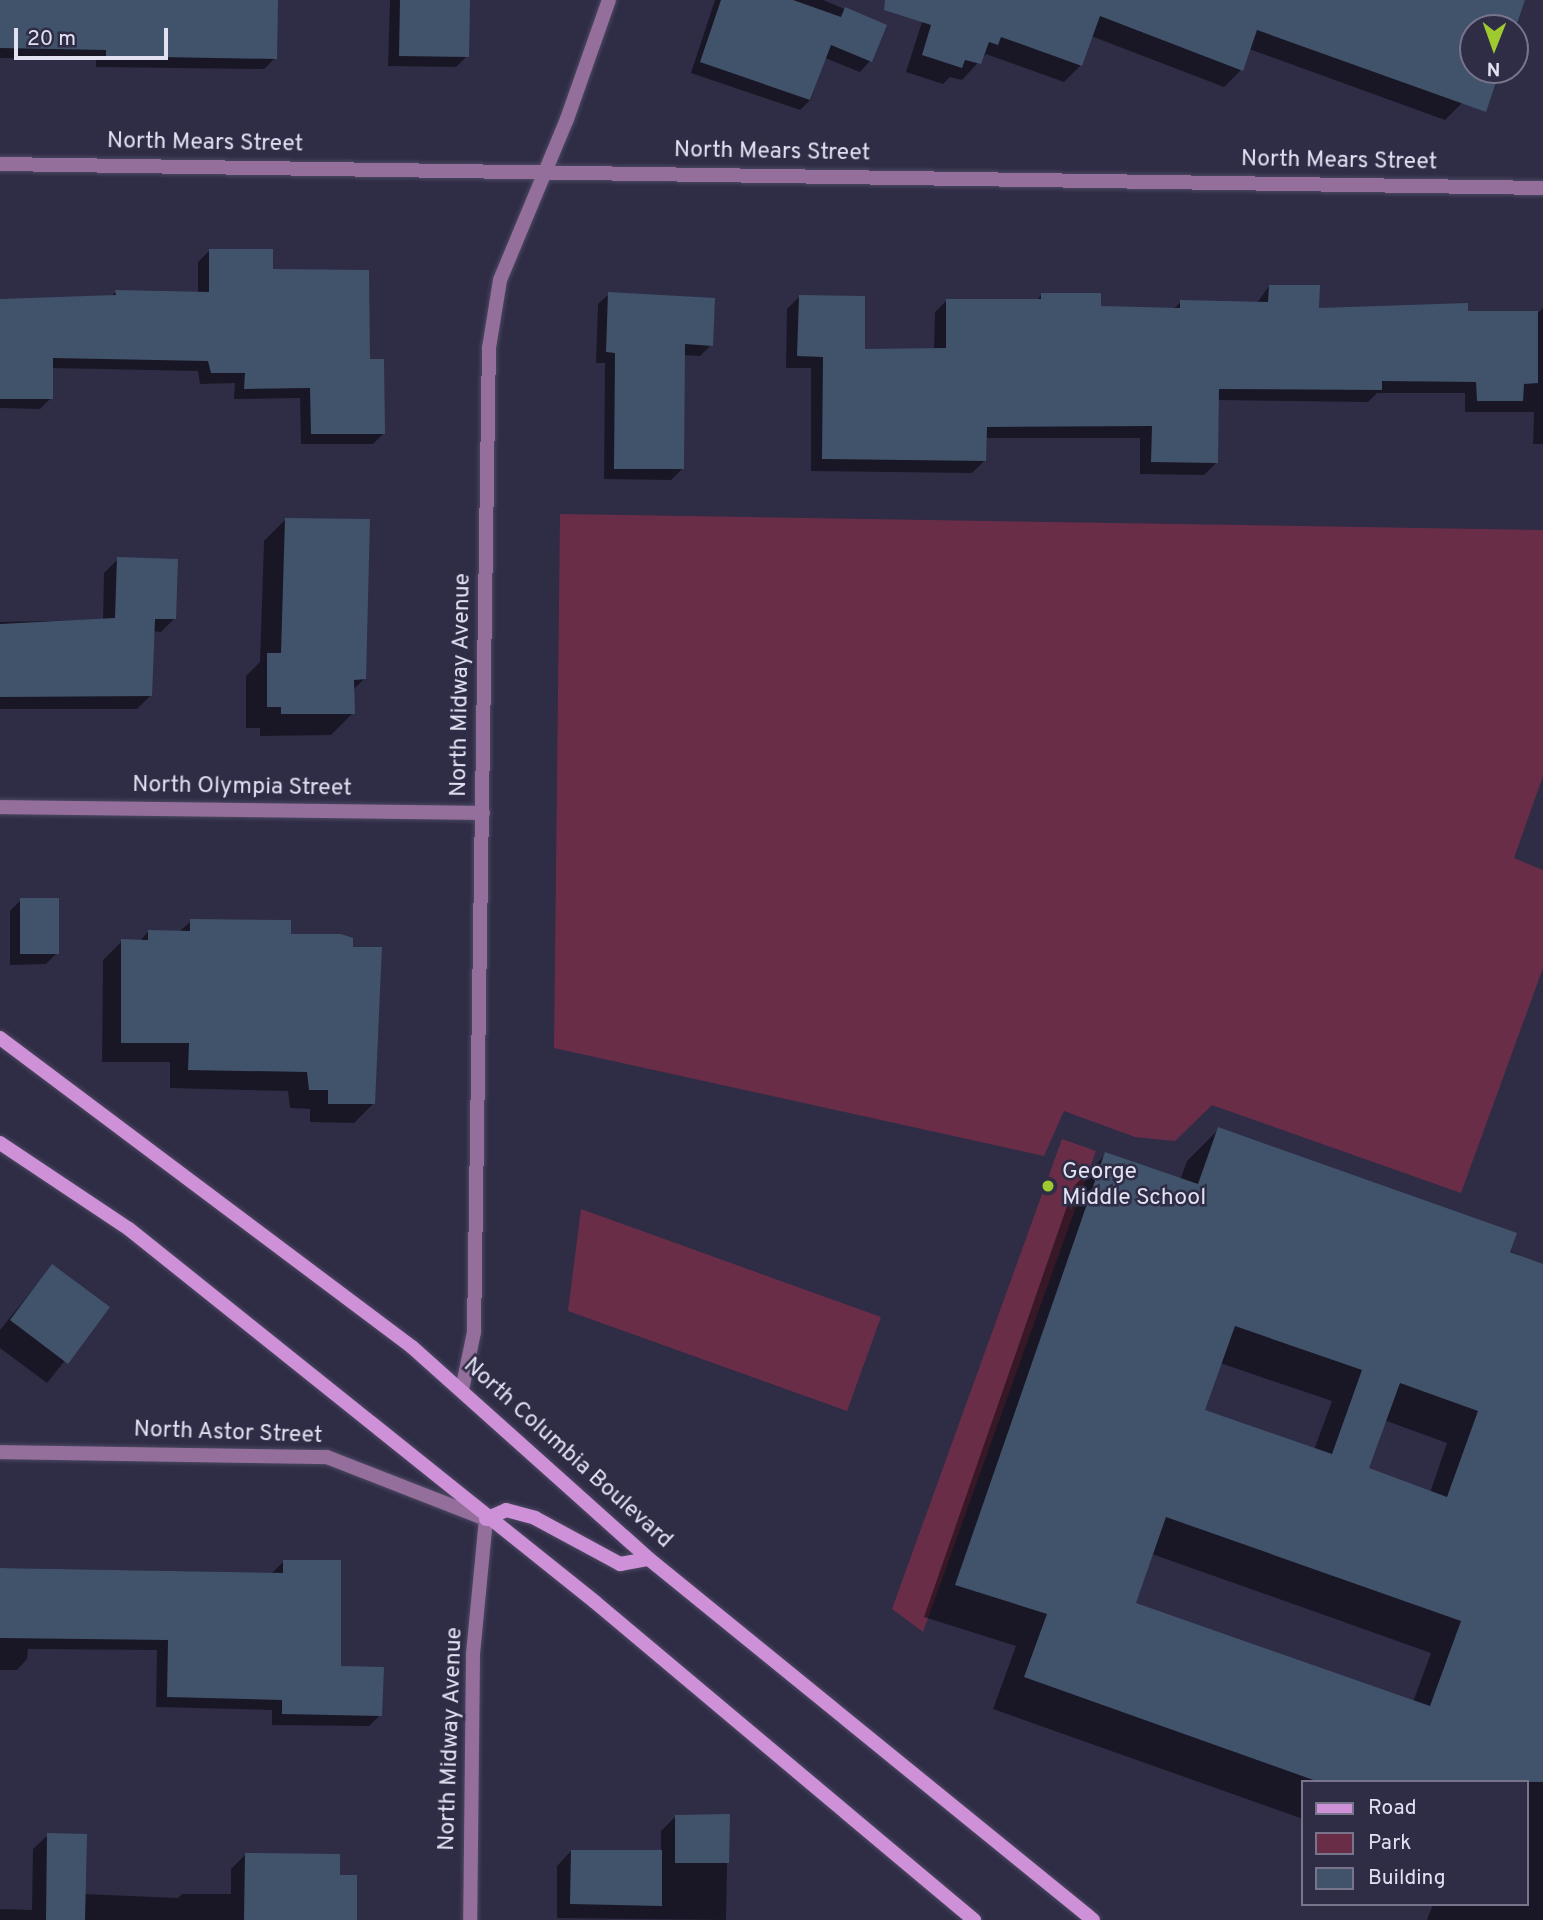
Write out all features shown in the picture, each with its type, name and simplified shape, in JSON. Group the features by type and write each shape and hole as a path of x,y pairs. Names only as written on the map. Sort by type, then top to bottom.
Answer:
{"main road":[{"name":"North Columbia Boulevard","path":"0,1038 313,1269 462,1391 649,1559 1093,1920"},
{"path":"0,1143 129,1229 486,1519 595,1602 974,1920"},
{"path":"486,1519 506,1510 535,1518 620,1564 649,1559"}],"street":[{"name":"North Midway Avenue","path":"462,1391 474,1332 489,348 500,280 610,0"},
{"name":"North Mears Street","path":"0,164 1543,188"},
{"name":"North Olympia Street","path":"0,807 483,813"},
{"name":"North Astor Street","path":"0,1452 327,1457 486,1519"},
{"name":"North Midway Avenue","path":"470,1920 474,1654 486,1519"}],"green space":[{"path":"560,514 1543,530 1543,776 1514,858 1543,870 1543,968 1461,1193 1212,1105 1175,1141 1135,1137 1064,1111 1044,1156 554,1048"},
{"path":"1062,1139 1096,1151 923,1632 892,1609"},
{"path":"581,1209 881,1317 847,1411 568,1311"}],"building":[{"path":"0,0 278,0 277,59 106,56 106,50 0,48"},
{"path":"400,0 470,0 469,57 399,56"},
{"path":"721,0 793,0 841,17 845,7 887,25 872,62 831,45 810,100 700,62"},
{"path":"885,0 1525,0 1520,14 1459,14 1459,84 1495,84 1486,112 1257,30 1243,71 1100,16 1082,66 1001,37 998,45 989,42 981,64 965,60 962,68 922,55 931,25 884,10"},
{"path":"209,249 273,249 273,269 369,270 370,359 384,359 385,434 311,434 310,388 244,389 245,373 211,373 208,361 53,358 53,399 0,399 0,299 116,295 115,290 209,292"},
{"path":"1269,285 1320,285 1319,308 1468,303 1468,311 1538,311 1538,383 1524,384 1523,401 1477,401 1476,382 1382,381 1382,390 1219,389 1218,463 1151,462 1152,426 987,427 986,461 822,459 823,357 797,356 799,295 865,296 865,349 946,348 946,299 1041,299 1041,293 1101,293 1101,306 1180,308 1180,300 1268,302"},
{"path":"608,292 715,298 713,346 685,344 684,469 614,469 615,353 606,352"},
{"path":"285,518 370,519 366,679 354,680 355,714 281,714 281,707 267,707 267,653 281,653"},
{"path":"117,557 178,559 176,619 155,619 152,696 0,697 0,624 115,618"},
{"path":"20,898 59,898 59,954 20,954"},
{"path":"190,919 291,920 291,934 341,934 353,938 353,947 382,947 375,1104 328,1104 328,1090 309,1090 307,1072 188,1070 189,1043 121,1043 121,939 148,940 148,930 190,931"},
{"path":"1218,1127 1517,1233 1510,1252 1543,1264 1543,1782 1313,1780 1024,1677 1047,1614 955,1585 1105,1152 1198,1184","holes":["1235,1326 1362,1370 1332,1454 1205,1410","1400,1383 1478,1411 1447,1497 1369,1468","1166,1517 1461,1621 1430,1706 1136,1603"]},
{"path":"52,1264 110,1307 68,1364 10,1320"},
{"path":"283,1560 341,1560 341,1666 384,1667 382,1716 282,1714 282,1700 167,1697 168,1640 0,1638 0,1568 283,1573"},
{"path":"730,1814 729,1863 675,1863 675,1815"},
{"path":"47,1833 87,1834 85,1920 46,1920"},
{"path":"571,1850 662,1850 662,1906 570,1904"},
{"path":"245,1853 340,1854 340,1875 357,1875 357,1920 244,1920"}],"place":[{"name":"George Middle School","path":"1048,1186"}]}
